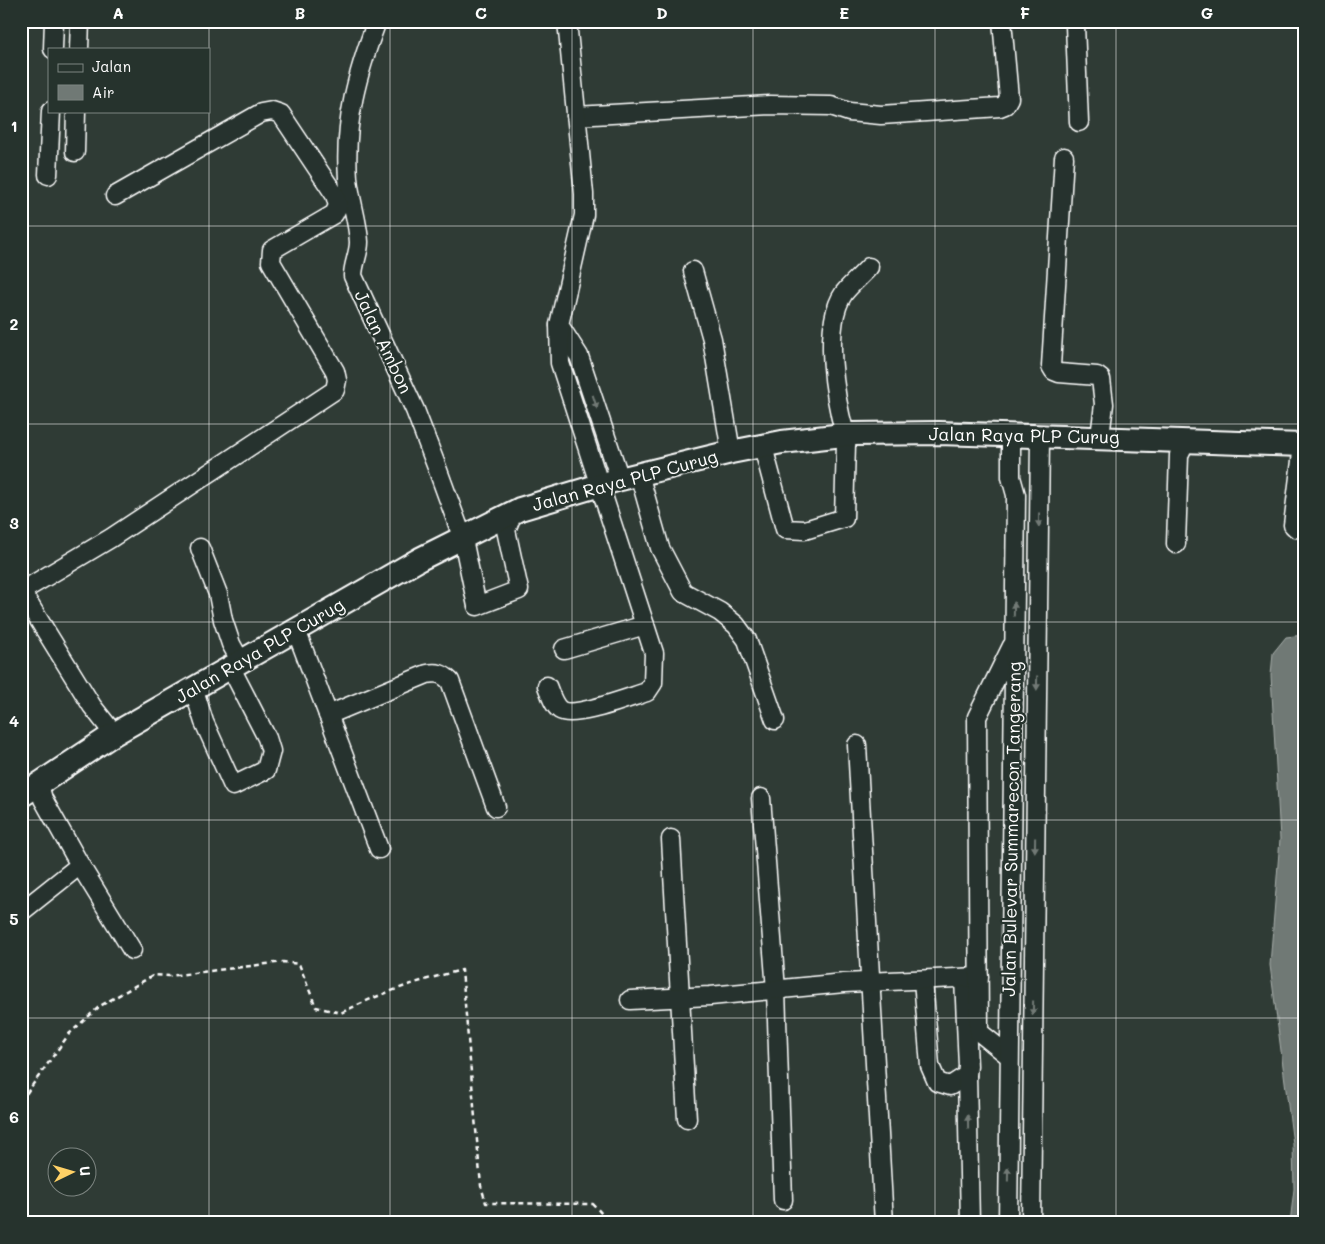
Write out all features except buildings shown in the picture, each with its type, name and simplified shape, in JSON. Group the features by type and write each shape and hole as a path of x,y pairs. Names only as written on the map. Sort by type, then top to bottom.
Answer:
{"main road":[{"name":"Jalan Raya PLP Curug","path":"30,791 114,734 194,690 371,585 513,513 620,479 731,452 849,434 1100,437 1304,445"}],"street":[{"path":"53,48 54,21"},
{"path":"79,48 80,21"},
{"name":"Jalan Ambon","path":"376,21 354,84 349,119 348,180 359,243 353,263 353,276 415,410 464,539 477,606 517,592 519,587 506,530 513,513"},
{"path":"567,21 584,194 584,215 559,325 560,363 620,479 683,592 720,612 736,625 748,640 775,720"},
{"path":"576,116 770,105 832,106 849,112 881,115 1000,107 1005,105 1009,98 1002,21"},
{"path":"1077,21 1075,25 1080,122"},
{"path":"114,734 92,706 22,591 111,538 335,390 337,380 335,371 272,262 272,250 334,214 338,206 335,195 281,114 272,111 261,113 115,196"},
{"path":"48,175 51,112"},
{"path":"75,152 76,112"},
{"path":"1064,157 1051,366 1054,371 1059,373 1097,376 1101,379 1104,404 1100,437"},
{"path":"768,445 765,454 785,529 805,530 844,518 846,443 849,434 837,406 833,345 835,314 844,293 869,268"},
{"path":"693,271 712,339 731,452"},
{"name":"Jalan Bulevar Summarecon Tangerang","path":"1008,1223 1016,495 1011,477 1011,435"},
{"name":"Jalan Bulevar Summarecon Tangerang","path":"1031,1223 1040,437"},
{"path":"1176,544 1179,455 1186,440"},
{"path":"1304,445 1293,525 1296,528 1304,529"},
{"path":"548,686 555,705 567,712 580,711 647,692 653,683 654,653 645,625 620,479"},
{"path":"1016,495 1039,494"},
{"path":"194,690 204,722 233,786 266,770 271,751 236,665 223,620 218,594 200,548"},
{"path":"564,649 645,625"},
{"path":"296,630 379,849"},
{"path":"970,1223 967,1075 977,717 1014,642"},
{"path":"328,715 427,674 436,673 444,675 450,681 496,807"},
{"path":"857,746 884,1223"},
{"path":"30,791 43,799 80,865 132,950"},
{"path":"761,798 776,990 783,1200"},
{"path":"1012,821 1035,822"},
{"path":"670,839 682,997 687,1119"},
{"path":"21,912 80,865"},
{"path":"630,1000 870,982 971,978"},
{"path":"971,978 979,1032 1009,1056"},
{"path":"923,980 930,1066 933,1077 937,1082 950,1086 967,1075"},
{"path":"1008,1147 1032,1148"}],"path":[{"path":"21,1101 69,1034 100,1006 154,974 169,976 283,962 299,964 316,1007 341,1013 368,1000 417,981 462,970 481,1186 486,1203 593,1204 610,1223"}],"water":[{"path":"1304,635 1304,1223 1290,1223 1294,1189 1293,1144 1270,965 1280,839 1271,675 1273,653 1286,637"}]}
